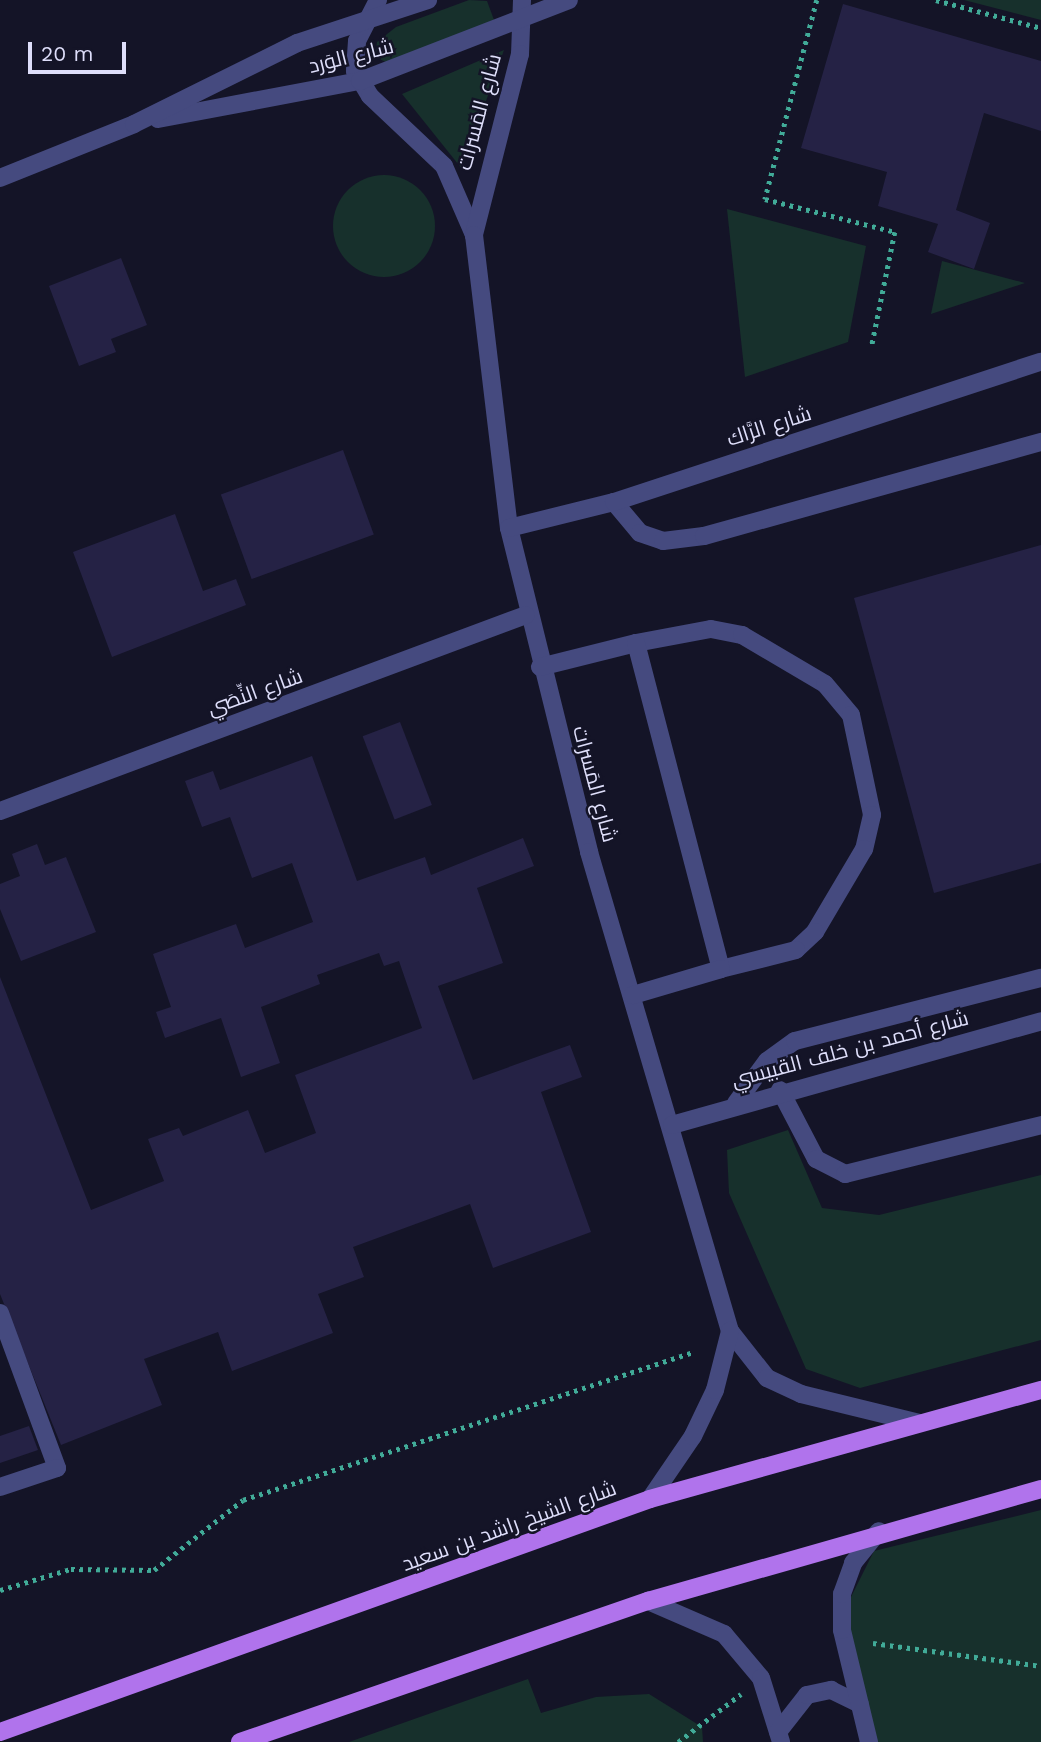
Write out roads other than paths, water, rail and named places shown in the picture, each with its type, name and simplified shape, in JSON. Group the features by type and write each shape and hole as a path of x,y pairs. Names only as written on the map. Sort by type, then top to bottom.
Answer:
{"main road":[{"name":"شارع الشيخ راشد بن سعيد","path":"0,1732 650,1499 1041,1390"},
{"path":"240,1742 648,1601 879,1531 1041,1489"}],"street":[{"path":"360,81 354,54 378,0"},
{"name":"شارع الوَرد","path":"0,178 134,124 297,43 428,0"},
{"name":"شارع المَسرات","path":"474,235 522,21 522,0"},
{"name":"شارع الوَرد","path":"134,124 360,81 522,21 569,0"},
{"name":"شارع المَسرات","path":"360,81 444,166 474,235 509,528 526,615 730,1331 767,1378 802,1394 919,1423"},
{"name":"شارع الرَّاك","path":"509,528 614,502 1041,362"},
{"path":"614,502 640,533 663,541 704,536 1041,442"},
{"name":"شارع النِّصَي","path":"0,811 526,615"},
{"path":"540,667 636,643 711,629 742,635 825,684 851,715 872,815 864,849 815,932 796,950 633,995"},
{"path":"636,643 721,969"},
{"path":"737,1103 772,1055 795,1041 1041,978"},
{"name":"شارع أحمد بن خلف القبيسي","path":"672,1125 780,1090 1041,1021"},
{"path":"780,1090 816,1159 845,1174 1041,1125"},
{"path":"0,1313 57,1468 0,1487"},
{"name":"شارع المَسرات","path":"650,1499 693,1436 715,1390 730,1331"},
{"path":"869,1742 842,1630 842,1594 853,1563 879,1531"},
{"path":"648,1601 724,1634 761,1678 780,1737"},
{"path":"780,1737 807,1696 831,1690 860,1704"}]}
